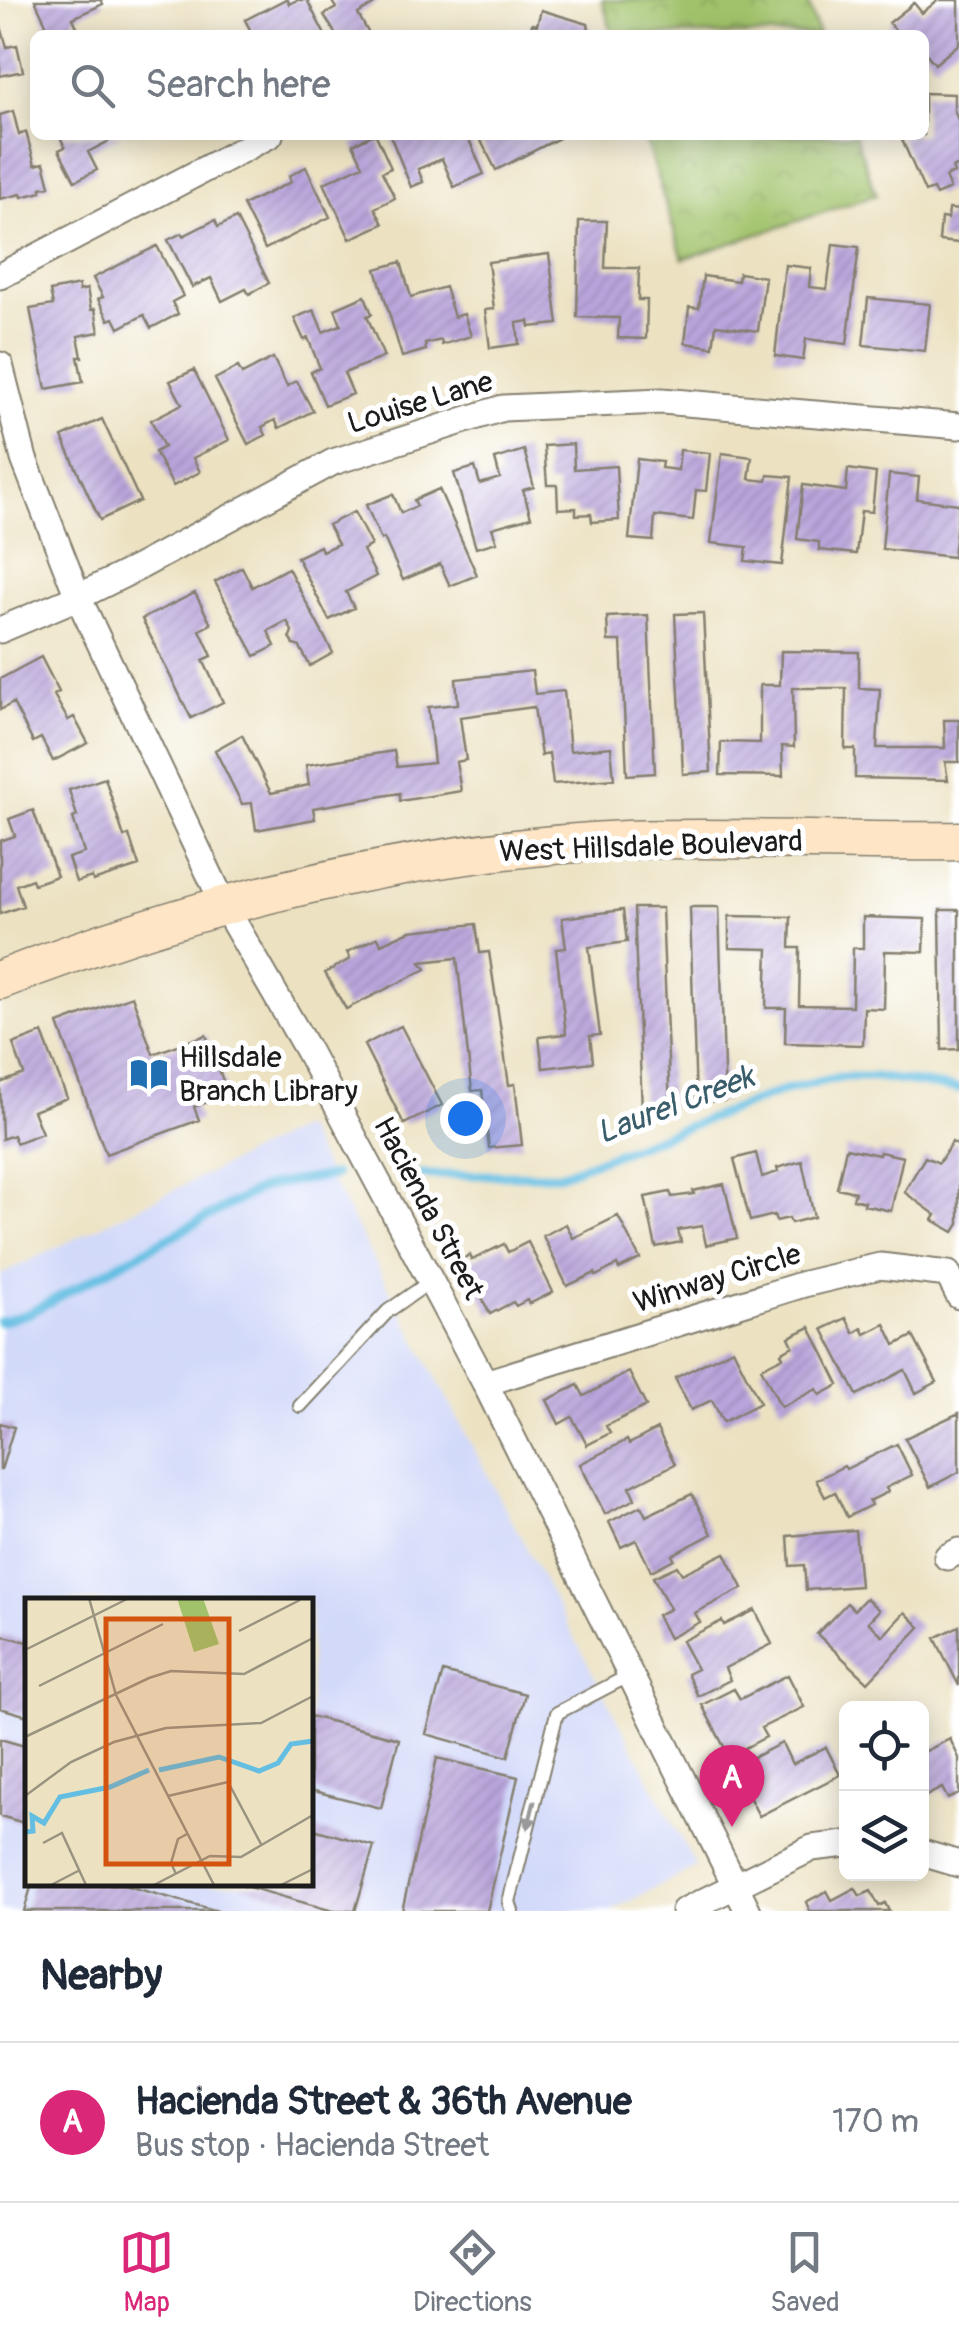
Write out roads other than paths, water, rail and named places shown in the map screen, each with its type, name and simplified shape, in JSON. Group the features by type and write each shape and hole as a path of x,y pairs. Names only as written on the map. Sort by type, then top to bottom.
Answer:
{"main road":[{"name":"West Hillsdale Boulevard","path":"0,980 122,935 226,906 306,885 469,854 640,840 959,841"}],"street":[{"path":"0,276 260,140"},
{"name":"Hacienda Street","path":"0,365 24,458 78,597 226,906 308,1050 485,1383 748,1911"},
{"name":"Louise Lane","path":"0,630 139,567 333,462 503,408 662,402 959,426"},
{"name":"Winway Circle","path":"485,1383 804,1284 880,1266 948,1274 959,1296"},
{"path":"684,1911 812,1848 839,1845"},
{"path":"929,1856 959,1864"}],"lane":[{"path":"300,1406 388,1311 432,1282"},
{"path":"510,1907 557,1712 630,1675"}],"waterway":[{"name":"Laurel Creek","path":"409,1175 559,1175 785,1090 840,1077 876,1077 959,1089"},
{"name":"Laurel Creek","path":"0,1322 27,1314 259,1189 335,1175"}],"place":[{"name":"Hillsdale Branch Library","path":"149,1074"},
{"name":"Hacienda Street & 36th Avenue","path":"732,1827"}]}
